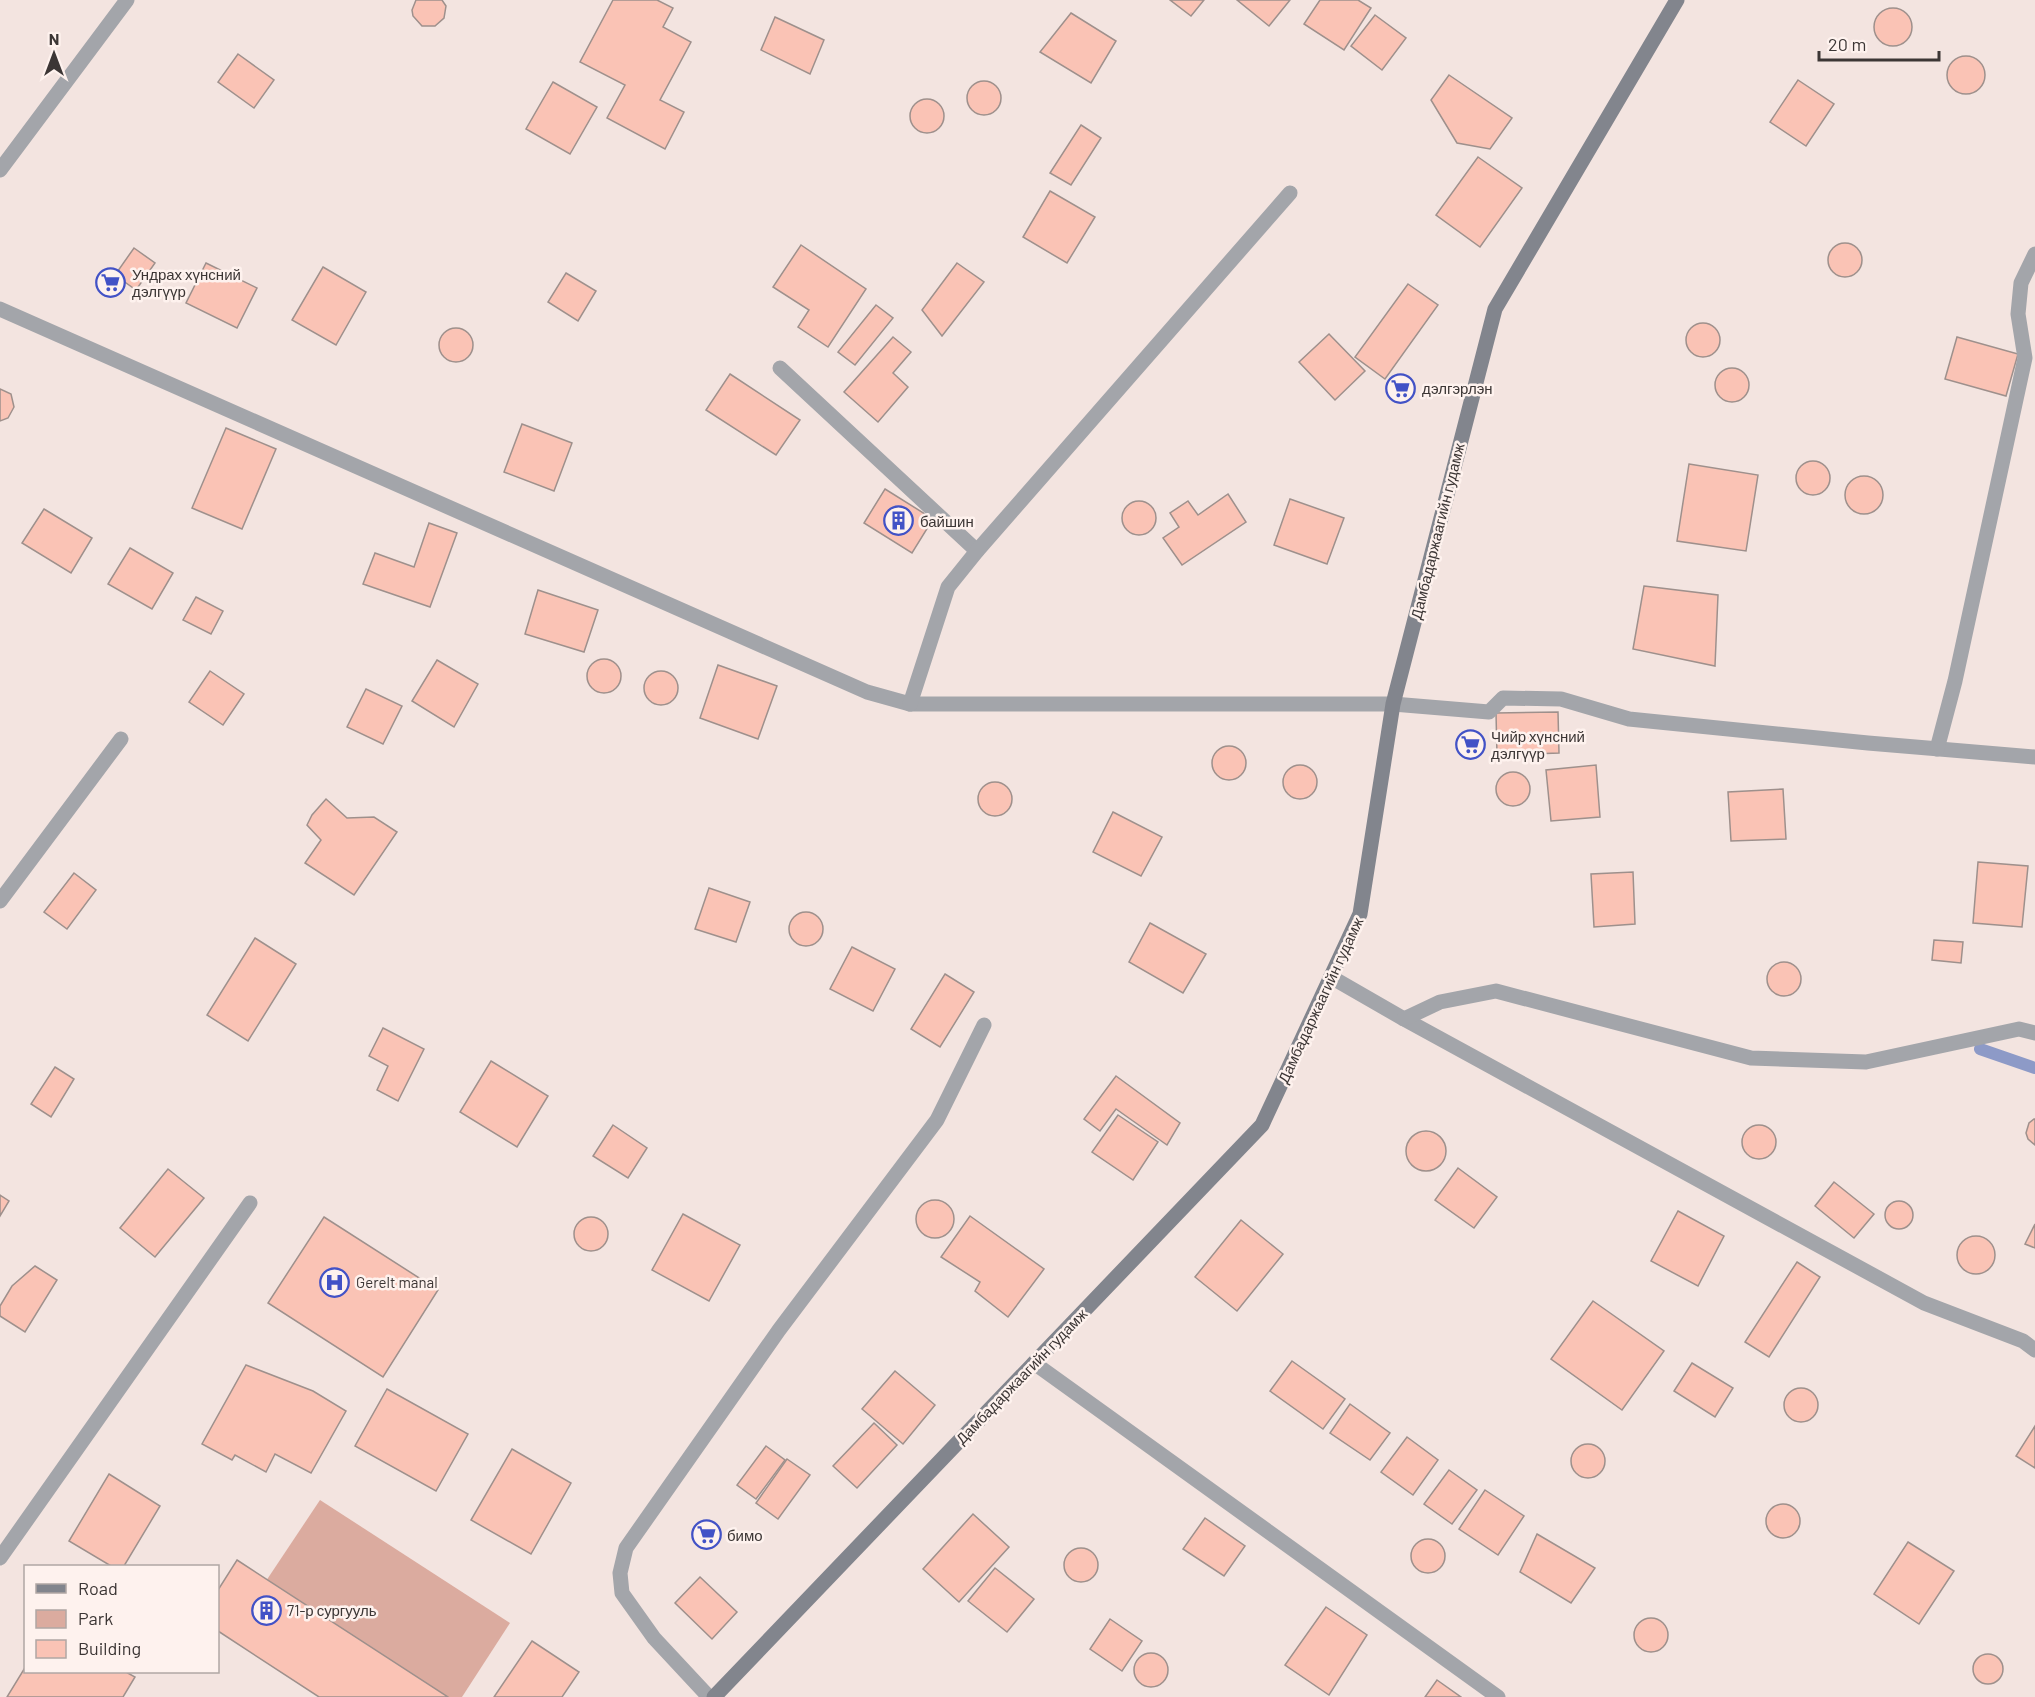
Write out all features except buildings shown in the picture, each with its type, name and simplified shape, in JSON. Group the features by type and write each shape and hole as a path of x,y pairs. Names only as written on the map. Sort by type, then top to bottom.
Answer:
{"main road":[{"name":"Дамбадаржаагийн гудамж","path":"714,1697 1262,1125 1360,914 1393,704 1495,309 1677,0"}],"street":[{"path":"0,170 127,0"},
{"path":"910,704 948,587 977,550 1290,193"},
{"path":"1936,749 1955,681 2025,358 2018,314 2021,282 2035,254"},
{"path":"0,309 856,687 910,704 1393,704 1489,711 1503,698 1561,699 1629,719 2035,757"},
{"path":"780,368 977,550"},
{"path":"0,901 121,740"},
{"path":"1331,977 1924,1304 2023,1341 2035,1350"},
{"path":"1404,1019 1440,1002 1496,991 1751,1058 1866,1062 2019,1029 2035,1033"},
{"path":"709,1697 654,1638 622,1593 621,1573 626,1548 779,1330 937,1120 984,1025"},
{"path":"0,1557 250,1203"},
{"path":"1034,1363 1498,1697"}],"green space":[{"path":"320,1500 510,1623 462,1697 418,1697 258,1593"}],"waterway":[{"path":"1980,1049 2035,1068"}],"place":[{"name":"Ундрах хүнсний дэлгүүр","path":"111,283"},
{"name":"дэлгэрлэн","path":"1401,388"},
{"name":"байшин","path":"899,521"},
{"name":"Чийр хүнсний дэлгүүр","path":"1470,745"},
{"name":"Gerelt manal","path":"335,1282"},
{"name":"бимо","path":"706,1535"},
{"name":"71-р сургууль","path":"266,1610"}]}
